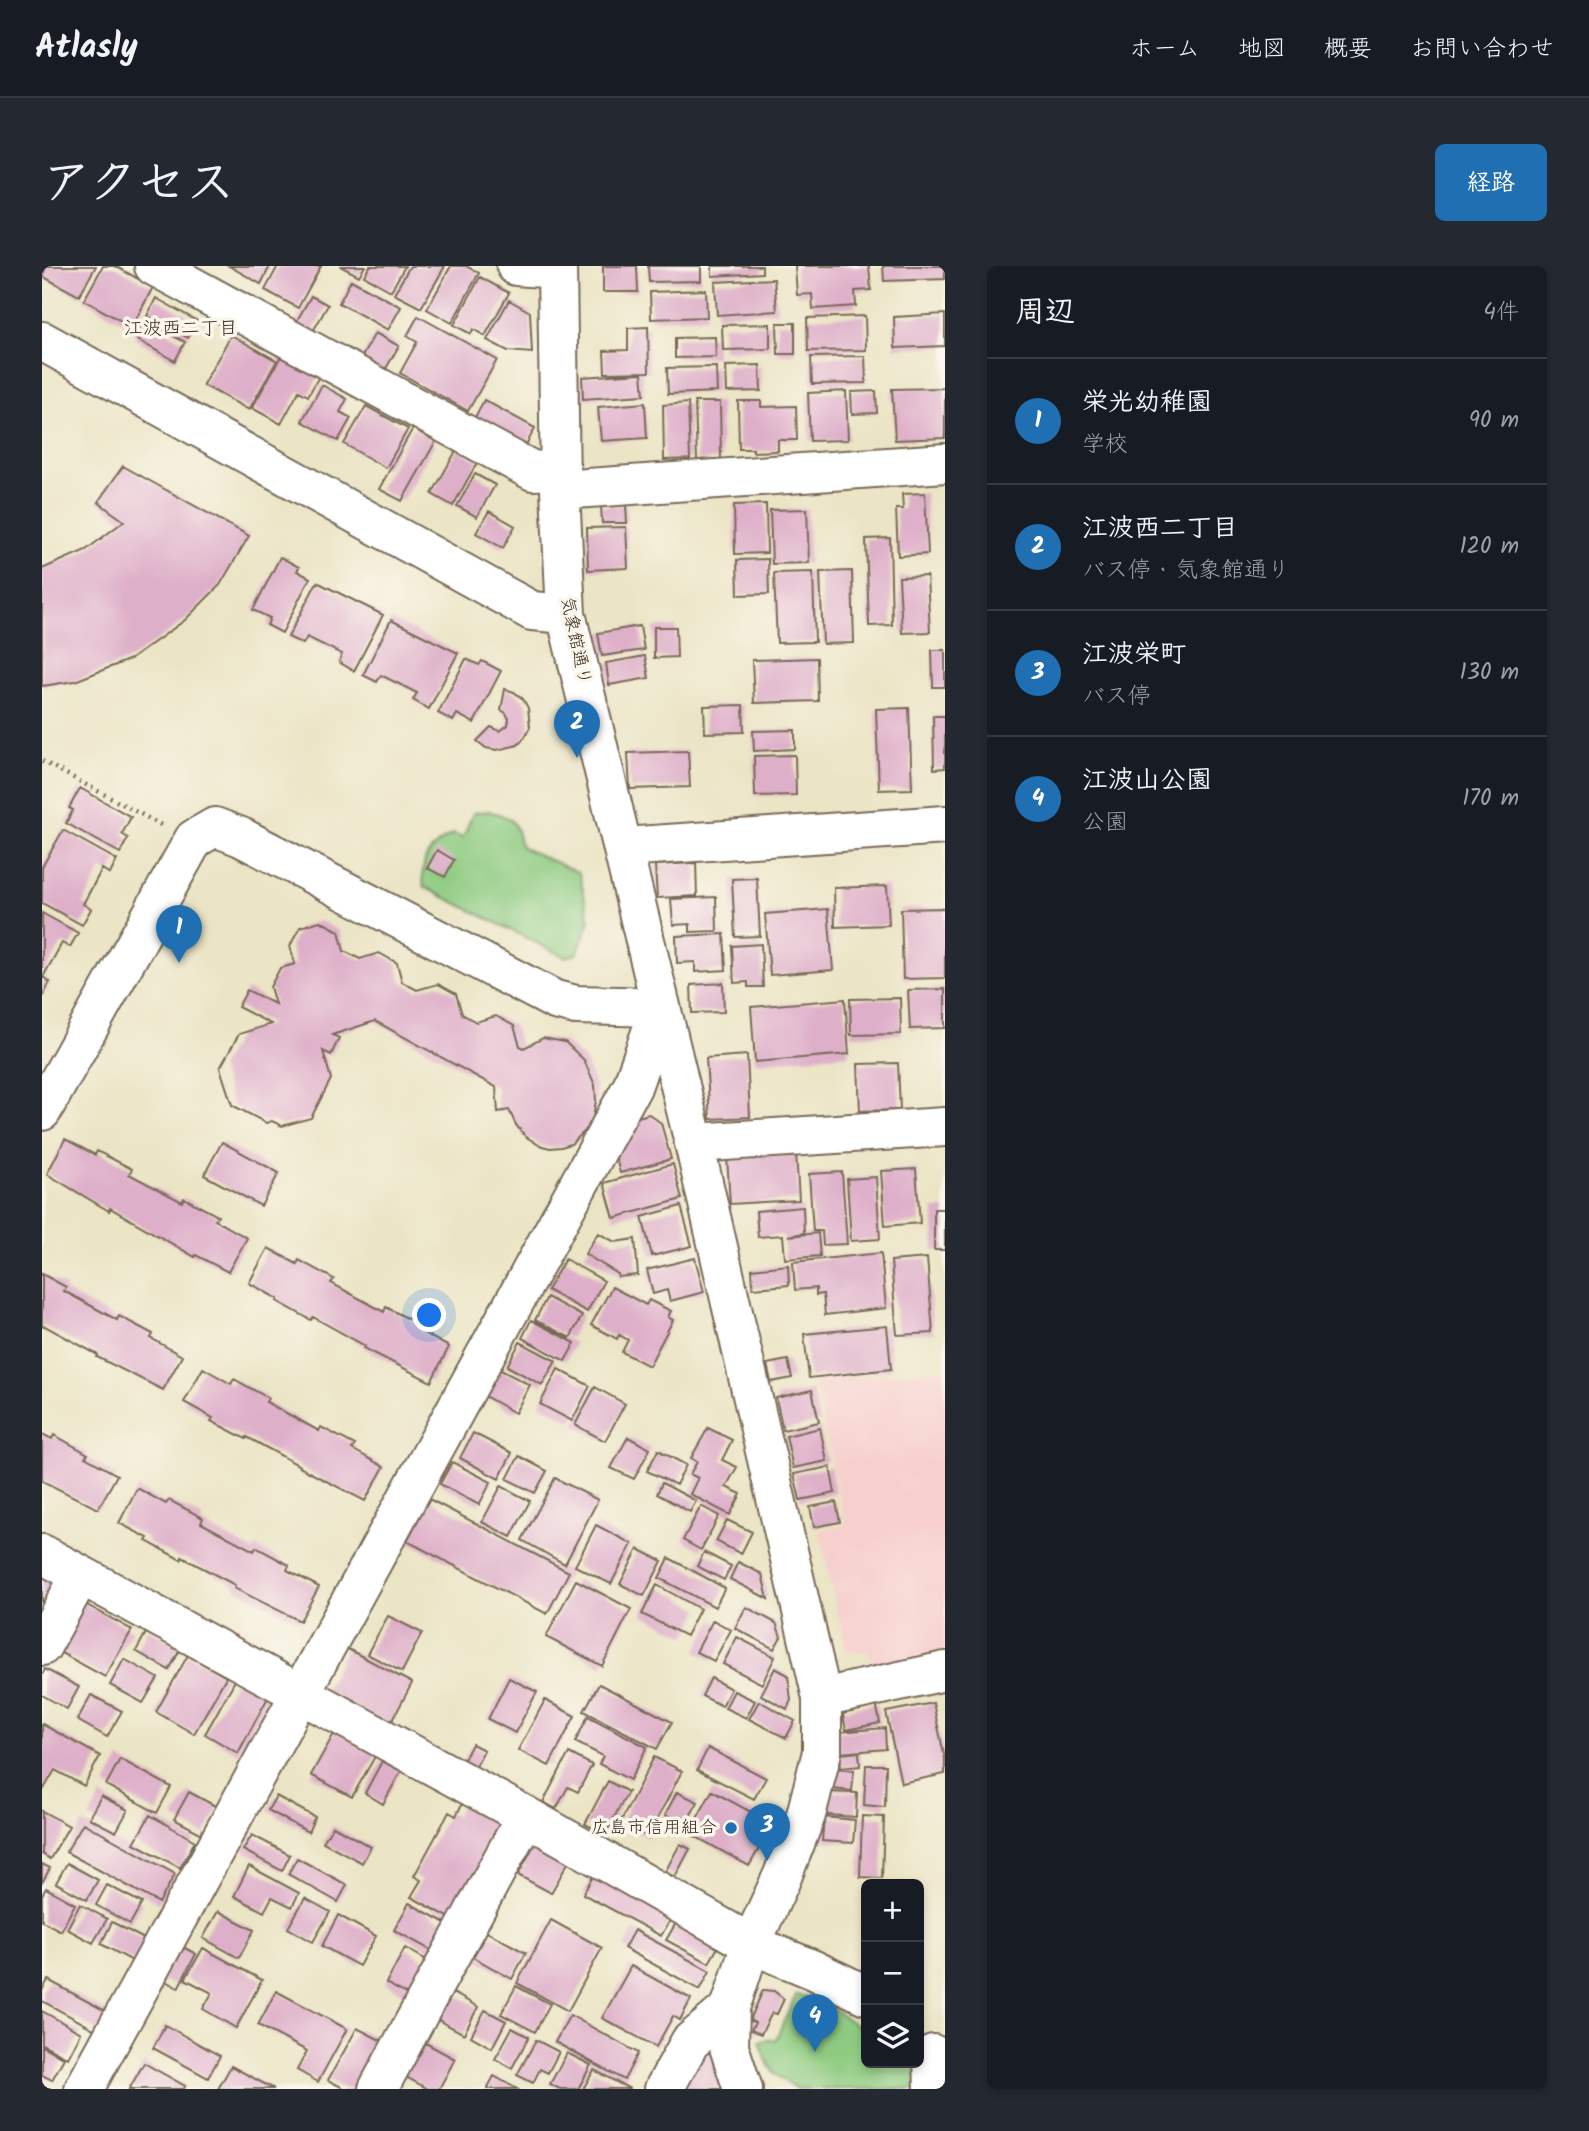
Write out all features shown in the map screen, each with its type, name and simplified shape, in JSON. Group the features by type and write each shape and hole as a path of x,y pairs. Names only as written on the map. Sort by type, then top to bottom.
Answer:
{"street":[{"path":"154,266 533,471 560,480 945,463"},
{"path":"516,266 557,267"},
{"name":"気象館通り","path":"557,267 560,480 566,614 694,1143 822,1698 822,1752 806,1815 782,1877 751,1944 730,2008"},
{"path":"42,341 532,611 566,614"},
{"path":"622,847 945,825"},
{"path":"42,1111 194,839 215,827 242,837 555,1000 576,1005 660,1007 632,1087 84,2089"},
{"path":"694,1143 945,1127"},
{"path":"42,1554 526,1816 751,1944 861,1993"},
{"path":"42,1646 80,1576"},
{"path":"822,1698 945,1671"},
{"path":"378,2089 526,1816"},
{"path":"664,2089 690,2042 730,2008"},
{"path":"730,2008 729,2047 743,2089"}],"path":[{"path":"42,761 165,827"}],"shaded area":[{"path":"945,1369 945,1651 874,1667 869,1652 846,1651 819,1530 845,1525 814,1381"}],"green space":[{"path":"488,811 512,822 521,847 579,873 590,921 577,954 565,957 424,887 423,869 432,849 453,834 463,838 473,813"},
{"path":"796,1995 814,1998 861,2028 861,2068 923,2068 945,2089 798,2089 772,2071 766,2059 760,2041 776,2039"}],"building":[{"path":"47,266 96,266 79,296 42,276"},
{"path":"103,266 115,266 153,287 132,327 84,300"},
{"path":"229,266 270,266 261,284"},
{"path":"278,266 321,266 298,308 265,290"},
{"path":"340,266 365,266 359,276"},
{"path":"370,266 405,266 391,291 364,276"},
{"path":"410,266 445,266 421,308 394,294"},
{"path":"451,266 466,266 479,273 452,323 427,309"},
{"path":"603,266 637,266 638,292 603,292"},
{"path":"648,266 701,266 701,281 649,282"},
{"path":"712,266 762,266 762,273 712,276"},
{"path":"795,266 869,266 871,290 855,291 856,306 813,309 812,294 797,295"},
{"path":"883,266 945,266 945,279 884,281"},
{"path":"480,277 509,293 485,336 473,329 471,334 454,325"},
{"path":"774,279 777,311 717,315 715,282"},
{"path":"351,280 401,307 388,330 339,303"},
{"path":"706,290 707,317 651,319 650,292"},
{"path":"311,296 328,305 312,333 295,324"},
{"path":"156,298 197,321 188,338 147,316"},
{"path":"509,300 530,312 532,353 508,351 487,340"},
{"path":"945,314 945,346 895,348 894,317"},
{"path":"418,316 497,360 468,411 400,373 417,342 407,336"},
{"path":"865,316 866,350 808,351 807,318"},
{"path":"144,320 185,342 175,361 134,338"},
{"path":"777,323 795,323 795,354 778,354"},
{"path":"770,324 770,349 723,350 722,325"},
{"path":"648,327 649,372 605,373 604,351 628,350 628,328"},
{"path":"375,333 399,346 381,377 358,364"},
{"path":"231,335 277,361 249,410 203,385"},
{"path":"715,337 716,357 675,358 675,338"},
{"path":"281,356 321,373 308,396 299,391 281,424 252,408"},
{"path":"865,356 866,383 812,384 811,357"},
{"path":"760,365 761,391 727,392 726,366"},
{"path":"716,367 717,392 668,394 667,368"},
{"path":"642,373 644,395 583,399 582,377"},
{"path":"322,385 347,399 340,412 351,418 338,441 302,421"},
{"path":"945,388 945,438 895,440 892,389"},
{"path":"846,391 848,440 810,441 808,393"},
{"path":"876,391 877,413 852,414 851,392"},
{"path":"484,400 535,428 522,453 471,425"},
{"path":"738,401 761,401 761,407 796,406 797,440 778,440 778,451 753,452 753,449 739,449"},
{"path":"695,402 720,402 721,459 697,460"},
{"path":"645,403 647,438 601,441 598,407"},
{"path":"688,403 690,459 664,460 663,405"},
{"path":"366,406 408,429 386,468 344,444"},
{"path":"413,428 436,441 402,501 379,489"},
{"path":"457,449 478,461 453,506 432,494"},
{"path":"123,466 249,536 220,585 185,620 131,659 75,681 42,686 42,569 86,550 124,521 98,502"},
{"path":"475,474 495,485 477,517 457,506"},
{"path":"925,493 928,554 898,556 896,509 903,509 902,494"},
{"path":"766,504 767,553 735,554 734,505"},
{"path":"626,505 627,523 602,523 601,506"},
{"path":"807,509 809,563 772,564 770,510"},
{"path":"489,511 515,526 503,548 476,533"},
{"path":"626,527 628,568 588,570 587,528"},
{"path":"890,538 892,625 869,626 866,539"},
{"path":"280,557 299,567 297,571 310,578 282,633 267,625 270,618 253,610"},
{"path":"768,559 769,594 738,595 737,560"},
{"path":"852,571 854,643 823,644 820,572"},
{"path":"813,572 815,642 777,643 774,573"},
{"path":"927,576 930,632 902,633 899,577"},
{"path":"317,582 383,615 354,671 339,662 342,654 307,637 303,644 288,637"},
{"path":"391,620 458,653 429,709 413,700 417,693 381,675 377,682 363,675"},
{"path":"640,626 644,650 602,656 598,633"},
{"path":"654,627 676,627 677,657 654,658"},
{"path":"932,650 945,650 945,687 933,687"},
{"path":"645,656 649,678 609,685 606,663"},
{"path":"817,658 818,701 754,703 752,660"},
{"path":"466,659 479,665 482,661 501,671 474,723 457,714 453,721 438,713"},
{"path":"505,689 523,699 528,708 530,727 518,745 497,750 486,748 477,741 491,727 500,731 508,725 509,719 501,710"},
{"path":"743,705 744,732 705,733 704,706"},
{"path":"909,708 912,789 879,790 876,709"},
{"path":"933,716 945,716 945,768 934,769"},
{"path":"795,730 795,749 754,751 753,731"},
{"path":"688,751 690,787 630,789 628,753"},
{"path":"795,755 796,795 755,796 754,756"},
{"path":"80,788 131,817 122,834 128,838 120,853 66,823 73,810 69,808"},
{"path":"63,830 117,860 110,874 102,869 83,904 91,909 82,925 42,903 42,867"},
{"path":"437,850 454,860 445,877 427,868"},
{"path":"696,863 697,896 657,898 655,865"},
{"path":"757,878 760,936 735,937 732,879"},
{"path":"887,886 889,925 835,927 834,888"},
{"path":"716,897 717,931 690,932 690,924 673,925 671,899"},
{"path":"945,908 945,978 903,979 901,909"},
{"path":"828,909 833,970 770,975 765,914"},
{"path":"42,913 78,933 70,947 62,943 43,977 50,982 42,997"},
{"path":"320,921 339,931 344,951 360,959 379,953 397,963 402,982 417,990 438,984 456,994 462,1014 476,1022 496,1016 514,1026 520,1046 524,1048 543,1038 565,1042 584,1060 595,1085 593,1117 586,1130 571,1144 550,1148 539,1145 525,1136 509,1110 498,1112 496,1087 375,1021 332,1035 339,1038 331,1055 323,1051 331,1079 311,1118 282,1126 272,1121 266,1123 232,1105 220,1068 239,1034 271,1024 238,1007 247,990 275,1004 270,987 280,968 295,964 290,946 300,927"},
{"path":"724,934 726,970 695,972 695,962 677,963 676,936"},
{"path":"761,944 763,987 748,987 748,982 734,983 732,946"},
{"path":"723,983 724,1012 692,1013 691,985"},
{"path":"945,989 945,1028 910,1029 908,990"},
{"path":"900,998 901,1034 851,1035 850,999"},
{"path":"845,999 849,1054 755,1062 751,1007"},
{"path":"747,1055 750,1117 710,1119 706,1058"},
{"path":"898,1063 900,1110 860,1111 858,1064"},
{"path":"649,1114 661,1123 671,1159 620,1173 614,1150 623,1121"},
{"path":"65,1139 95,1155 97,1151 132,1169 129,1174 182,1202 184,1198 218,1216 215,1220 247,1238 228,1272 196,1255 195,1257 110,1208 109,1211 47,1174"},
{"path":"222,1142 279,1173 261,1206 204,1175"},
{"path":"796,1152 799,1200 730,1204 727,1156"},
{"path":"673,1164 682,1199 614,1218 604,1183"},
{"path":"916,1169 920,1223 885,1226 881,1171"},
{"path":"842,1172 847,1244 823,1245 822,1231 813,1231 809,1174"},
{"path":"876,1177 880,1239 851,1241 847,1179"},
{"path":"681,1206 692,1246 652,1256 642,1217"},
{"path":"803,1207 804,1233 788,1236 818,1233 820,1256 785,1259 783,1235 758,1237 756,1211"},
{"path":"934,1209 945,1209 945,1250 934,1250"},
{"path":"598,1233 615,1242 635,1239 638,1275 618,1277 618,1274 585,1254"},
{"path":"268,1248 297,1264 299,1260 334,1279 331,1283 384,1312 386,1307 420,1325 418,1330 449,1347 431,1382 364,1348 365,1346 313,1317 311,1320 249,1283"},
{"path":"881,1253 886,1308 825,1315 823,1294 816,1295 816,1288 795,1290 793,1262"},
{"path":"695,1258 704,1292 670,1301 667,1290 653,1294 647,1270"},
{"path":"927,1258 933,1333 897,1335 891,1261"},
{"path":"565,1259 604,1281 587,1312 547,1290"},
{"path":"788,1265 789,1285 753,1288 752,1269"},
{"path":"42,1274 66,1287 64,1291 117,1320 119,1316 153,1334 151,1338 182,1356 163,1390 97,1357 98,1355 45,1326 42,1327"},
{"path":"612,1287 646,1305 649,1300 671,1311 668,1317 673,1320 649,1366 622,1352 628,1340 619,1335 617,1339 591,1325"},
{"path":"547,1297 582,1316 570,1338 535,1320"},
{"path":"531,1320 575,1343 565,1361 522,1338"},
{"path":"887,1326 891,1369 809,1378 804,1334"},
{"path":"520,1342 556,1361 542,1385 507,1366"},
{"path":"788,1360 792,1378 771,1382 767,1364"},
{"path":"203,1368 231,1384 234,1379 268,1398 266,1402 319,1431 321,1427 355,1445 352,1449 384,1467 365,1501 247,1437 246,1439 211,1421 213,1418 184,1402"},
{"path":"497,1368 530,1385 515,1413 483,1395"},
{"path":"558,1369 590,1386 572,1421 540,1404"},
{"path":"595,1387 625,1404 605,1441 575,1425"},
{"path":"812,1390 819,1422 783,1430 776,1398"},
{"path":"708,1428 732,1440 722,1460 737,1467 726,1487 741,1494 730,1515 690,1494 698,1478 690,1474 697,1462 691,1458"},
{"path":"820,1428 827,1461 793,1468 786,1436"},
{"path":"473,1433 512,1453 499,1479 460,1458"},
{"path":"42,1434 52,1439 54,1435 88,1454 85,1457 117,1475 98,1509 42,1481"},
{"path":"628,1437 650,1449 634,1479 611,1468"},
{"path":"658,1450 686,1465 676,1485 647,1471"},
{"path":"519,1456 547,1471 535,1493 507,1479"},
{"path":"452,1462 491,1482 479,1505 440,1484"},
{"path":"830,1467 835,1493 800,1500 794,1474"},
{"path":"555,1478 598,1500 565,1564 522,1540"},
{"path":"662,1483 696,1501 690,1512 657,1494"},
{"path":"501,1486 530,1501 511,1537 482,1522"},
{"path":"137,1488 166,1504 169,1500 203,1518 201,1523 254,1551 256,1547 289,1565 287,1570 319,1587 300,1621 234,1588 235,1585 182,1557 181,1560 119,1523"},
{"path":"429,1499 569,1572 547,1614 407,1541"},
{"path":"836,1502 840,1522 814,1527 810,1507"},
{"path":"701,1506 719,1516 701,1550 683,1540"},
{"path":"727,1520 752,1532 741,1554 716,1541"},
{"path":"596,1525 632,1544 611,1584 575,1566"},
{"path":"638,1549 662,1561 644,1596 620,1584"},
{"path":"704,1552 731,1566 724,1580 697,1566"},
{"path":"669,1558 725,1588 715,1607 659,1578"},
{"path":"738,1562 762,1574 768,1599 730,1579"},
{"path":"42,1569 63,1581 42,1618"},
{"path":"576,1580 631,1609 602,1666 546,1637"},
{"path":"657,1585 700,1609 686,1636 642,1614"},
{"path":"78,1600 132,1630 105,1677 52,1648"},
{"path":"746,1607 776,1623 781,1637 774,1649 735,1628"},
{"path":"388,1616 422,1633 402,1672 367,1654"},
{"path":"713,1620 731,1630 714,1661 696,1652"},
{"path":"148,1629 181,1648 169,1670 136,1651"},
{"path":"737,1637 775,1657 762,1684 723,1664"},
{"path":"346,1648 412,1683 390,1725 324,1691"},
{"path":"188,1655 226,1677 194,1734 156,1712"},
{"path":"124,1659 158,1678 143,1703 110,1685"},
{"path":"775,1668 788,1675 791,1700 787,1709 761,1695"},
{"path":"45,1669 79,1687 67,1709 42,1695 42,1675"},
{"path":"238,1675 271,1692 238,1753 205,1734"},
{"path":"509,1678 537,1692 515,1733 488,1719"},
{"path":"711,1678 731,1689 722,1706 702,1696"},
{"path":"599,1684 672,1722 657,1749 584,1711"},
{"path":"734,1691 755,1701 746,1718 725,1708"},
{"path":"91,1695 122,1711 107,1737 77,1720"},
{"path":"545,1700 575,1716 549,1766 518,1750"},
{"path":"759,1701 795,1721 786,1738 749,1719"},
{"path":"876,1703 880,1723 846,1730 842,1710"},
{"path":"933,1703 945,1759 945,1774 901,1783 886,1712"},
{"path":"588,1716 647,1747 630,1780 599,1764 603,1756 575,1742"},
{"path":"42,1724 100,1756 84,1786 55,1770 42,1792"},
{"path":"885,1728 886,1749 840,1753 838,1732"},
{"path":"336,1730 377,1753 352,1797 311,1775"},
{"path":"472,1744 484,1750 472,1774 460,1767"},
{"path":"708,1748 766,1778 754,1799 697,1770"},
{"path":"859,1752 860,1766 841,1768 840,1754"},
{"path":"569,1753 592,1765 578,1792 568,1787 556,1809 543,1802"},
{"path":"654,1757 682,1771 648,1837 620,1823"},
{"path":"120,1759 171,1787 157,1813 106,1785"},
{"path":"382,1761 401,1771 383,1804 365,1793"},
{"path":"866,1765 886,1765 885,1807 864,1805"},
{"path":"835,1768 854,1770 852,1791 833,1789"},
{"path":"608,1781 628,1792 605,1834 585,1824"},
{"name":"広島市信用組合","path":"712,1791 773,1824 749,1866 689,1833"},
{"path":"189,1792 219,1808 204,1835 174,1819"},
{"path":"677,1792 698,1802 685,1825 665,1815"},
{"path":"828,1792 857,1793 856,1817 827,1815"},
{"path":"101,1796 128,1810 116,1832 89,1818"},
{"path":"276,1796 315,1817 308,1832 268,1810"},
{"path":"463,1802 504,1824 452,1919 411,1897 421,1880 414,1876 449,1812 456,1816"},
{"path":"42,1811 69,1826 50,1859 42,1854"},
{"path":"150,1815 195,1841 180,1868 134,1843"},
{"path":"862,1816 884,1817 882,1878 860,1877"},
{"path":"824,1817 855,1820 853,1843 822,1841"},
{"path":"83,1823 175,1874 159,1903 66,1852"},
{"path":"333,1826 371,1847 362,1863 323,1842"},
{"path":"252,1835 290,1855 282,1871 243,1850"},
{"path":"535,1843 569,1861 551,1893 518,1875"},
{"path":"680,1844 690,1849 675,1877 665,1872"},
{"path":"297,1858 347,1885 338,1902 288,1874"},
{"path":"67,1863 98,1880 87,1900 56,1883"},
{"path":"42,1864 50,1868 42,1883"},
{"path":"249,1866 299,1893 292,1907 272,1897 264,1912 234,1896"},
{"path":"596,1871 674,1914 661,1936 583,1894"},
{"path":"107,1885 142,1903 130,1924 96,1905"},
{"path":"46,1888 75,1904 61,1931 42,1921 42,1895"},
{"path":"305,1898 330,1912 313,1942 288,1928"},
{"path":"409,1903 449,1925 434,1952 394,1930"},
{"path":"80,1904 107,1919 93,1943 67,1929"},
{"path":"218,1911 254,1930 239,1958 203,1938"},
{"path":"338,1915 376,1936 359,1966 322,1946"},
{"path":"680,1916 722,1940 709,1963 666,1940"},
{"path":"551,1920 602,1948 568,2011 517,1983"},
{"path":"112,1922 148,1941 136,1963 101,1944"},
{"path":"634,1930 710,1971 700,1990 624,1948"},
{"path":"487,1932 526,1953 512,1979 473,1957"},
{"path":"181,1946 196,1954 178,1988 162,1979"},
{"path":"203,1948 262,1980 236,2028 203,2009 212,1993 185,1979"},
{"path":"405,1948 432,1963 413,1998 386,1983"},
{"path":"631,1966 691,1999 680,2020 673,2016 656,2047 602,2018"},
{"path":"48,1980 109,2013 99,2032 42,2001 42,1991"},
{"path":"516,1986 550,2004 535,2032 501,2014"},
{"path":"763,1990 774,1991 784,1999 777,2014 772,2013 761,2034 751,2030 755,2023 750,2020"},
{"path":"276,1991 347,2029 318,2082 297,2070 307,2051 258,2025"},
{"path":"453,1993 478,2007 464,2034 438,2020"},
{"path":"485,2010 506,2021 492,2048 471,2036"},
{"path":"42,2011 81,2033 68,2058 42,2044"},
{"path":"570,2015 638,2053 624,2080 555,2042"},
{"path":"165,2025 220,2056 208,2078 153,2048"},
{"path":"357,2028 386,2043 361,2089 345,2089 328,2080"},
{"path":"512,2028 529,2037 512,2068 495,2059"},
{"path":"420,2040 455,2059 439,2089 428,2089 401,2074"},
{"path":"536,2040 559,2052 548,2073 540,2069 533,2083 517,2075"},
{"path":"42,2046 64,2058 52,2080 42,2075"},
{"path":"714,2051 726,2089 686,2089 683,2079 693,2057"},
{"path":"567,2053 591,2065 578,2089 560,2089 550,2084"},
{"path":"144,2063 185,2086 184,2089 129,2089"},
{"path":"231,2066 274,2089 218,2089"},
{"path":"594,2070 630,2089 583,2089"},
{"path":"494,2076 517,2089 487,2089"}],"place":[{"name":"江波西二丁目","path":"577,758"},
{"name":"栄光幼稚園","path":"179,963"},
{"name":"広島市信用組合","path":"731,1828"},
{"name":"江波栄町","path":"767,1861"},
{"name":"江波山公園","path":"815,2052"}],"district":[{"name":"江波西二丁目","path":"181,329"}]}
